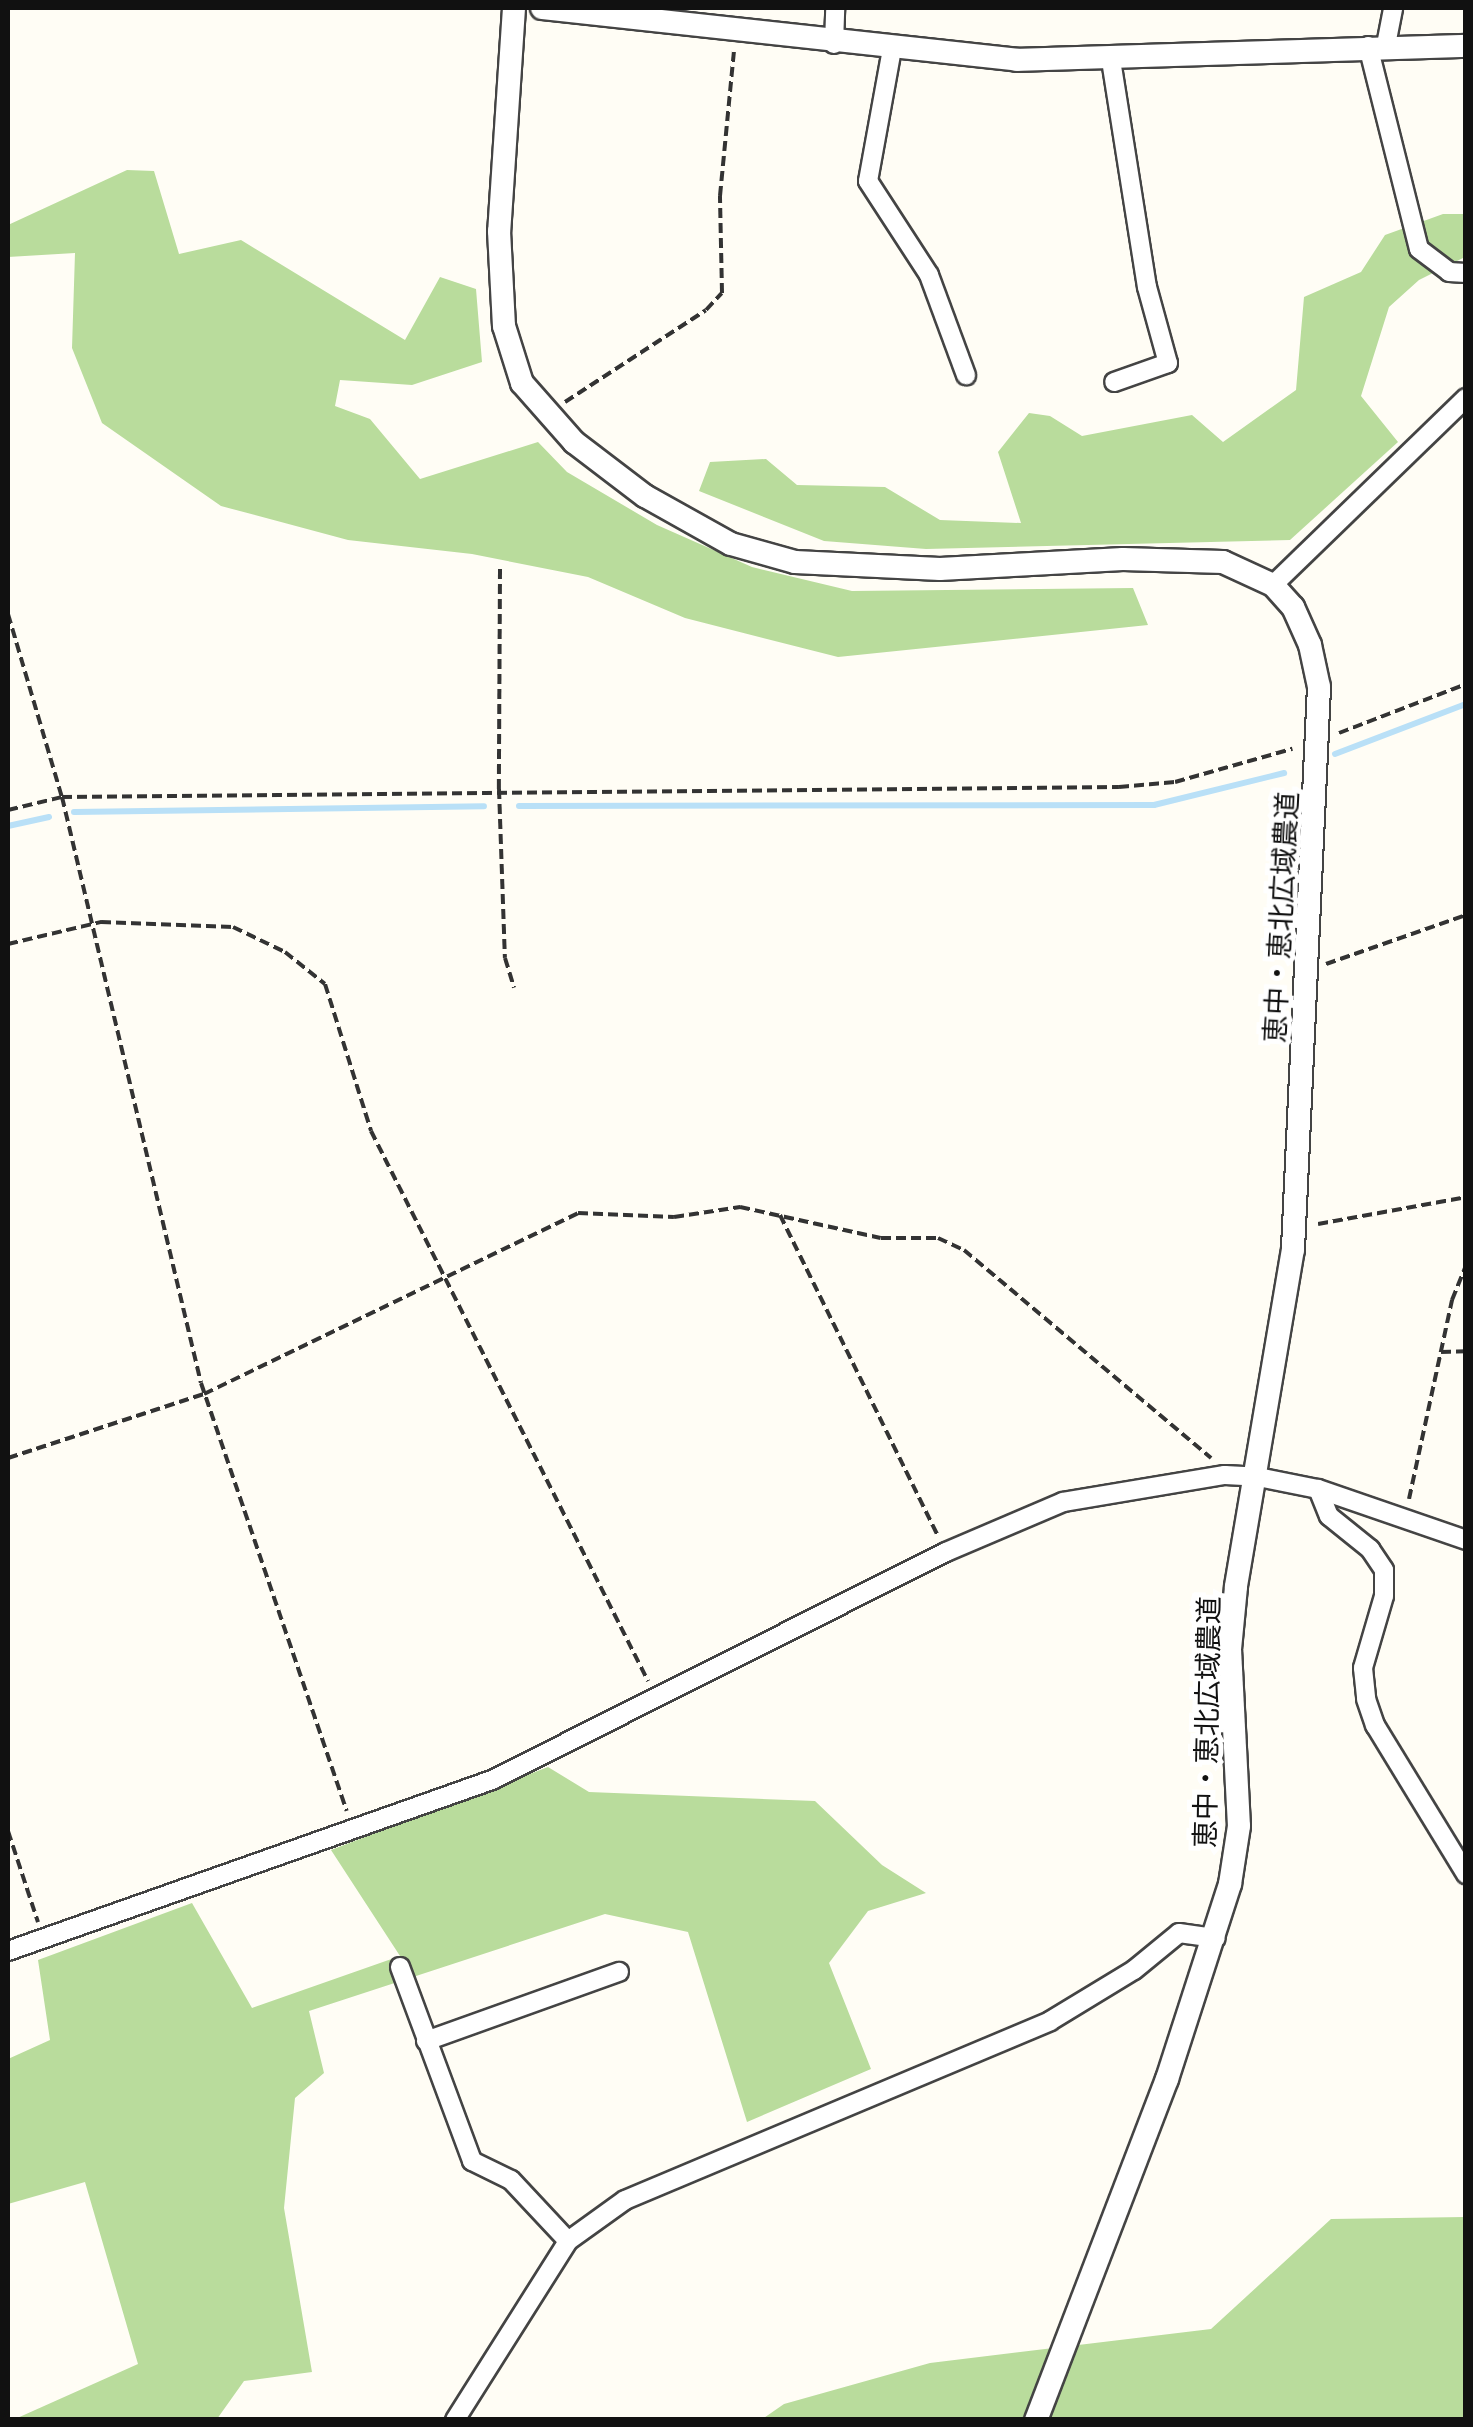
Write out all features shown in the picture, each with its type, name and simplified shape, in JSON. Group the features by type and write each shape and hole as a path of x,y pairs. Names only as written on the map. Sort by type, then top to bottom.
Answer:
{"street":[{"name":"恵中・恵北広域農道","path":"514,8 500,293 517,370 548,416 645,496 731,544 795,562 940,569 1188,558 1223,562 1273,585 1298,616 1310,645 1319,687 1294,1230 1258,1477 1245,1527 1230,1649 1239,1826 1216,1938 1036,2420"},
{"path":"542,8 834,44 1111,60 1377,45 1466,46"},
{"path":"834,44 835,8"},
{"path":"1394,8 1377,45 1419,249 1449,272 1466,273"},
{"path":"892,49 868,181 929,275 966,375"},
{"path":"1111,60 1147,287 1168,363 1114,382"},
{"path":"1273,585 1466,398"},
{"path":"8,1951 492,1780 946,1552 1063,1502 1225,1475 1258,1477 1318,1489 1466,1540"},
{"path":"1318,1489 1329,1516 1370,1548 1384,1570 1384,1596 1362,1668 1366,1699 1375,1725 1466,1874"},
{"path":"455,2420 568,2242 625,2200 1050,2021 1134,1970 1179,1933 1216,1938"},
{"path":"400,1967 472,2161 511,2180 568,2242"},
{"path":"426,2042 619,1972"}],"path":[{"path":"548,416 706,310 722,293 720,196 736,32"},
{"path":"500,569 499,789 505,958 514,988"},
{"path":"8,614 62,798 204,1394 354,1831"},
{"path":"8,810 62,798 499,789 1119,787 1175,782 1317,742 1466,684"},
{"path":"1307,970 1466,916"},
{"path":"8,944 92,925 233,928 309,967 325,984 360,1105 657,1698"},
{"path":"1294,1230 1466,1196"},
{"path":"8,1458 204,1394 578,1213 674,1217 740,1207 881,1238 938,1238 964,1250 1204,1450 1225,1475"},
{"path":"780,1215 946,1552"},
{"path":"1403,1520 1441,1352 1466,1266"},
{"path":"1441,1352 1466,1351"},
{"path":"8,1831 44,1939"}],"green space":[{"path":"127,170 154,171 179,254 241,240 405,340 440,277 476,289 482,362 412,385 340,380 335,406 370,419 420,479 538,442 567,472 657,525 752,567 852,591 1133,588 1148,625 838,657 685,618 588,577 472,554 348,540 221,506 102,423 72,348 75,253 8,257 8,225"},
{"path":"1443,214 1465,214 1465,257 1419,280 1389,307 1361,396 1398,442 1290,540 926,549 824,541 699,491 710,462 766,459 797,485 885,487 940,520 1021,523 998,452 1029,413 1050,416 1082,436 1192,415 1223,442 1296,390 1304,297 1361,272 1385,235"},
{"path":"548,1767 589,1792 815,1801 882,1865 926,1893 868,1911 829,1963 871,2069 747,2122 688,1932 605,1914 309,2011 324,2073 295,2098 284,2208 312,2372 244,2381 217,2419 15,2419 138,2364 85,2182 8,2204 8,2059 50,2040 38,1960 192,1903 252,2008 400,1956 331,1850"},
{"path":"1465,2217 1465,2419 761,2420 784,2404 930,2363 1211,2329 1331,2219"}],"waterway":[{"path":"1335,754 1466,704"},
{"path":"519,806 1154,805 1284,773"},
{"path":"74,812 484,806"},
{"path":"8,826 49,817"}]}
